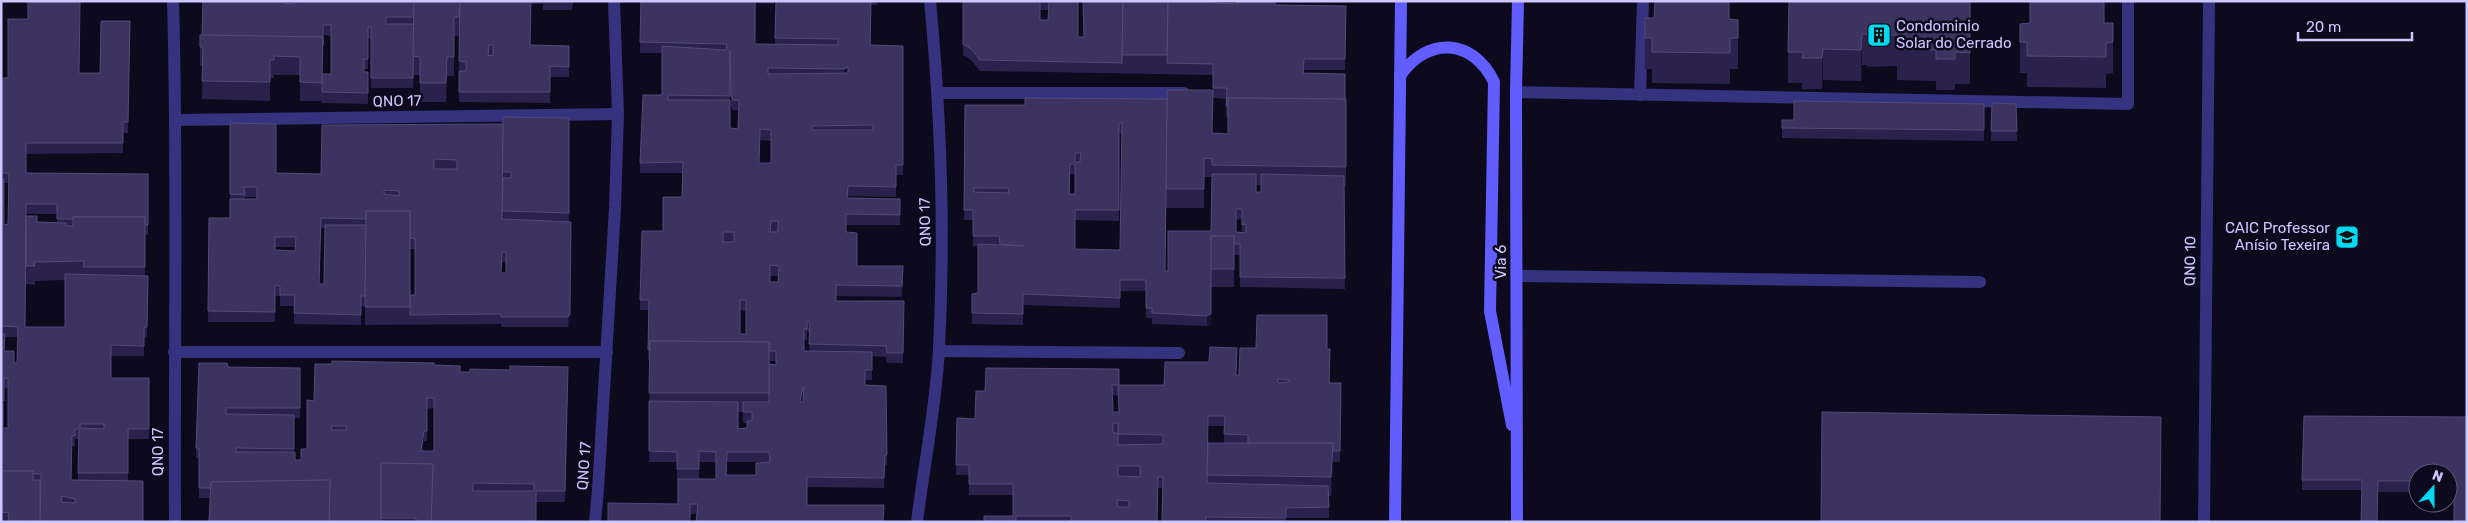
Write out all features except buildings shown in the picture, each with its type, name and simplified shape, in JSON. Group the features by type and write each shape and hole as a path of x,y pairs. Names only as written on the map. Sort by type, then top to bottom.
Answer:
{"main road":[{"path":"1395,522 1400,1"},
{"name":"Via 6","path":"1518,1 1516,92 1518,522"},
{"path":"1400,76 1410,62 1423,52 1440,47 1456,48 1469,52 1480,60 1494,82 1490,311 1518,457"}],"street":[{"name":"QNO 17","path":"174,1 177,120 174,352 175,522"},
{"name":"QNO 17","path":"595,522 607,352 618,114 614,1"},
{"name":"QNO 17","path":"917,522 939,351 942,235 939,93 930,1"},
{"path":"1640,94 1643,1"},
{"path":"1516,92 2128,104 2128,1"},
{"name":"QNO 10","path":"2204,522 2209,1"},
{"path":"939,93 1194,93"},
{"name":"QNO 17","path":"177,120 618,114"},
{"path":"1517,276 1980,282"},
{"path":"939,351 1179,352"},
{"path":"174,352 607,352"}],"place":[{"name":"Condominio Solar do Cerrado","path":"1879,35"},
{"name":"CAIC Professor Anísio Texeira","path":"2347,237"}]}
